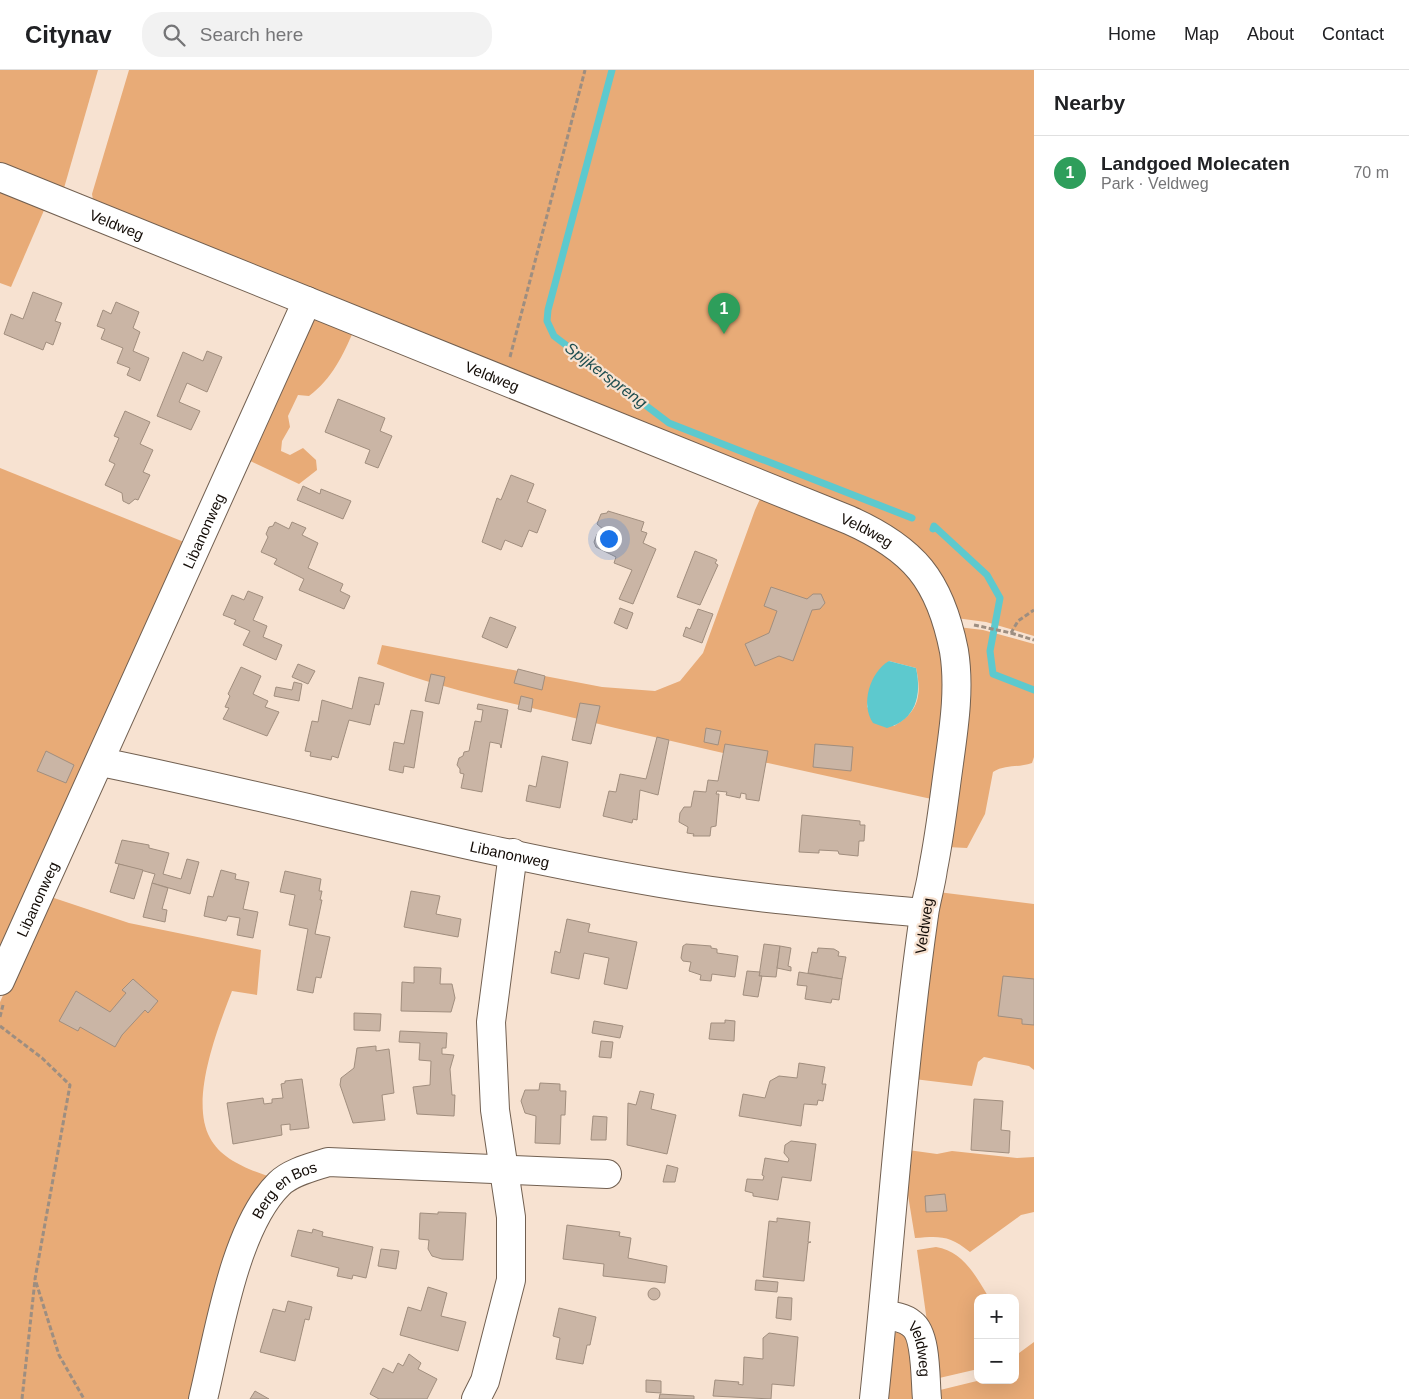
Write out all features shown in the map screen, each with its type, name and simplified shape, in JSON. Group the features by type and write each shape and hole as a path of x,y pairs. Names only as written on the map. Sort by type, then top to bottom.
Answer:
{"street":[{"name":"Veldweg","path":"0,177 849,520 874,531 896,544 914,560 933,588 946,621 954,654 956,716 933,870 924,913 899,1133 883,1315 904,1319 916,1327 920,1333 927,1399"},
{"name":"Libanonweg","path":"0,982 101,762 307,301"},
{"name":"Libanonweg","path":"101,762 513,853 659,883 720,892 924,913"},
{"path":"476,1399 490,1363 512,1280 511,1217 494,1110 491,1022 513,853"},
{"name":"Berg en Bos","path":"203,1399 237,1258 259,1212 280,1183 301,1172 328,1162 607,1174"},
{"path":"874,1399 883,1315"}],"path":[{"path":"501,381 510,358 585,70"},
{"path":"1011,634 1018,621 1034,610"},
{"path":"984,626 1034,640"},
{"path":"0,1026 42,1058 70,1085 35,1279 22,1399"},
{"path":"35,1279 58,1355 84,1399"}],"shaded area":[{"path":"0,70 98,70 62,195 0,169"},
{"path":"129,70 1034,70 1034,636 986,622 956,618 918,552 94,206 92,194"},
{"path":"0,190 45,208 11,287 0,283"},
{"path":"320,316 354,330 341,357 324,382 309,396 298,395 288,416 290,427 282,441 281,451 290,455 303,448 316,460 317,470 299,484 244,458 311,318"},
{"path":"0,468 189,544 0,961"},
{"path":"767,494 893,552 939,622 947,685 936,800 704,749 495,699 423,680 377,664 382,645 602,687 655,691 680,681 703,653 760,499","holes":["889,661 916,668 919,686 917,702 914,709 902,721 894,726 867,707 869,695"]},
{"path":"958,627 983,630 1034,644 1034,757 1032,763 1003,768 993,772 985,814 967,848 947,847"},
{"path":"938,892 1034,904 1034,1070 1029,1066 984,1057 978,1062 972,1086 914,1079"},
{"path":"48,896 129,923 261,950 257,995 232,991 213,1044 204,1085 204,1122 210,1138 222,1153 249,1169 278,1179 195,1399 0,1399 0,1002"},
{"path":"908,1150 937,1154 952,1151 1017,1158 1034,1157 1034,1212 1021,1215 970,1252 956,1242 944,1238 915,1238 907,1189"},
{"path":"936,1247 954,1254 974,1273 987,1294 974,1294 974,1370 935,1379 917,1250"},
{"path":"907,1329 918,1399 883,1399 893,1335 899,1330"},
{"path":"1034,1342 1034,1399 937,1399 936,1391 974,1382 974,1384 1019,1384 1019,1353"}],"water":[{"path":"889,661 916,668 918,688 915,705 911,713 897,724 887,728 873,723 867,707 867,698 872,680 882,666"}],"building":[{"path":"33,292 62,303 55,321 61,323 53,345 46,342 43,350 4,334 11,314 23,319"},
{"path":"116,302 139,312 133,328 140,332 133,351 149,358 140,381 127,375 130,368 117,363 123,348 101,339 105,329 97,326 103,310 111,314"},
{"path":"207,351 222,357 207,392 187,383 179,402 200,411 191,430 157,416 183,352 203,361"},
{"path":"338,399 385,418 380,431 392,436 378,468 365,463 370,450 325,432"},
{"path":"125,411 150,422 140,444 153,450 143,472 150,475 138,500 135,499 129,504 123,501 122,493 105,485 115,464 109,461 119,438 114,436"},
{"path":"511,475 534,484 527,502 546,510 537,533 529,530 522,547 505,540 501,550 482,542 497,498 501,500"},
{"path":"303,486 320,494 321,489 351,501 343,519 297,500"},
{"path":"608,511 644,522 641,531 647,533 643,543 656,549 633,604 619,599 632,570 614,563 616,557 596,547 594,542 597,534 604,530 597,524 601,514"},
{"path":"275,522 289,529 292,522 306,528 302,535 318,543 308,568 343,584 340,591 350,596 344,609 299,590 304,579 274,564 277,559 261,552 268,537 266,534 269,527 273,526"},
{"path":"695,551 717,560 715,563 718,565 700,605 677,597"},
{"path":"771,587 807,599 813,594 821,594 825,603 820,609 812,610 793,661 779,656 755,666 745,644 769,633 777,611 764,606"},
{"path":"248,591 263,597 253,620 267,626 263,637 282,645 276,660 243,645 250,631 234,624 236,620 223,615 232,595 244,600"},
{"path":"620,608 633,613 627,629 614,623"},
{"path":"698,609 713,614 702,643 683,636 686,627 690,629"},
{"path":"490,617 516,627 507,648 482,637"},
{"path":"298,664 315,671 308,684 292,677"},
{"path":"241,667 261,676 253,694 268,701 265,707 279,712 267,736 223,719 229,708 225,707 230,696 228,694"},
{"path":"518,669 545,676 542,690 514,683"},
{"path":"431,674 445,677 439,704 425,701"},
{"path":"359,677 384,683 379,705 375,704 370,725 349,720 338,758 332,756 331,760 310,756 311,752 305,751 312,721 318,722 322,700 352,709"},
{"path":"294,682 302,684 299,701 274,696 276,687 292,690"},
{"path":"521,696 533,699 531,712 518,709"},
{"path":"580,703 600,706 591,744 572,740"},
{"path":"478,704 508,710 501,748 500,744 490,742 482,792 461,788 464,774 460,773 457,765 459,758 463,756 464,752 469,751 475,721 481,722 483,710 477,709"},
{"path":"411,710 423,712 414,768 404,766 403,773 389,770 394,742 404,744"},
{"path":"706,728 721,731 718,745 704,742"},
{"path":"657,737 669,740 658,795 640,790 637,820 633,819 632,823 603,816 609,791 616,792 620,774 646,779"},
{"path":"725,744 768,751 759,801 746,799 746,794 741,793 740,798 726,795 727,792 717,791 716,794 719,794 716,826 711,827 710,836 693,836 694,834 687,833 688,827 679,822 680,813 684,807 691,807 694,791 706,792 708,780 718,781"},
{"path":"815,744 853,747 851,771 813,767"},
{"path":"46,751 74,765 66,783 37,771"},
{"path":"542,756 568,762 560,808 526,801 529,785 536,787"},
{"path":"802,815 860,821 860,825 865,825 864,841 859,841 858,856 839,854 838,851 819,850 819,853 799,852"},
{"path":"122,840 149,845 149,848 169,853 163,874 181,879 187,859 199,862 190,894 152,883 155,874 115,863"},
{"path":"119,864 143,870 134,899 110,892"},
{"path":"221,870 236,874 235,879 249,882 243,909 258,912 253,938 237,935 240,918 228,916 226,921 204,916 208,896 213,897"},
{"path":"285,871 321,879 319,891 322,891 320,900 322,900 315,934 330,937 321,978 316,977 313,993 297,990 308,929 289,925 295,895 280,892"},
{"path":"152,883 168,888 162,909 167,910 165,922 143,917"},
{"path":"411,891 440,896 436,914 461,919 458,937 404,927"},
{"path":"567,919 590,924 588,932 637,942 627,989 604,984 609,958 584,953 579,979 551,973 555,951 560,953"},
{"path":"686,944 711,946 711,948 717,949 717,953 738,956 735,977 712,974 711,981 700,980 701,975 689,971 691,962 683,961 681,958 683,946"},
{"path":"764,944 780,946 776,977 759,976"},
{"path":"780,946 791,948 788,966 791,967 791,971 777,968"},
{"path":"818,948 834,949 839,952 838,956 846,957 842,979 808,973 812,952 817,953"},
{"path":"414,967 441,968 440,984 452,984 455,998 451,1012 401,1011 402,982 414,983"},
{"path":"747,971 760,972 759,976 762,976 758,997 743,995"},
{"path":"799,972 842,979 839,1000 832,999 831,1003 805,999 807,986 797,985"},
{"path":"1003,976 1034,979 1034,1025 1022,1024 1022,1019 998,1016"},
{"path":"133,979 158,1001 148,1013 145,1010 122,1035 115,1047 80,1027 78,1031 59,1021 76,991 110,1012 126,993 122,990"},
{"path":"354,1013 381,1014 380,1031 354,1030"},
{"path":"725,1020 735,1021 734,1041 709,1039 711,1023 725,1023"},
{"path":"594,1021 623,1026 620,1038 592,1033"},
{"path":"400,1031 447,1033 446,1048 442,1048 442,1054 454,1055 450,1069 452,1095 455,1095 454,1116 417,1114 413,1087 430,1085 431,1061 419,1060 420,1043 399,1042"},
{"path":"601,1041 613,1042 611,1058 599,1057"},
{"path":"376,1046 376,1051 389,1049 394,1093 382,1095 385,1120 353,1123 340,1085 341,1078 354,1068 357,1048"},
{"path":"799,1063 825,1067 822,1084 826,1084 823,1101 818,1100 817,1105 804,1104 801,1126 739,1116 743,1094 765,1098 770,1081 779,1076 797,1078"},
{"path":"302,1079 309,1128 290,1130 290,1124 281,1125 282,1135 233,1144 227,1103 263,1098 264,1104 272,1103 272,1099 283,1098 281,1084 285,1083 285,1081"},
{"path":"540,1083 560,1084 560,1091 566,1091 565,1115 561,1115 560,1144 535,1143 536,1116 525,1113 521,1101 525,1090 539,1090"},
{"path":"640,1091 654,1094 651,1109 676,1115 667,1154 627,1145 628,1103 636,1105"},
{"path":"974,1099 1003,1101 1001,1130 1010,1131 1009,1153 971,1150"},
{"path":"593,1116 607,1117 606,1140 591,1140"},
{"path":"791,1141 816,1144 811,1181 782,1177 778,1200 753,1196 753,1193 745,1191 747,1179 763,1180 765,1158 788,1162 789,1159 784,1153 785,1145"},
{"path":"667,1165 678,1168 675,1182 663,1182"},
{"path":"945,1194 947,1211 926,1212 925,1196"},
{"path":"438,1212 466,1213 463,1260 442,1259 432,1256 428,1249 429,1240 419,1239 420,1213 438,1214"},
{"path":"777,1218 810,1222 808,1242 811,1242 808,1243 804,1281 763,1277 769,1221 777,1222"},
{"path":"567,1225 620,1232 619,1236 631,1238 628,1258 667,1266 665,1283 603,1276 604,1264 563,1259"},
{"path":"313,1229 323,1232 322,1236 373,1247 366,1278 353,1275 352,1279 337,1276 339,1268 291,1256 298,1230 312,1233"},
{"path":"381,1249 399,1251 396,1269 378,1266"},
{"path":"756,1280 778,1282 777,1292 755,1290"},
{"path":"428,1287 447,1293 441,1316 466,1322 458,1351 400,1335 408,1307 421,1311"},
{"path":"652,1288 656,1288 660,1294 656,1300 652,1300 648,1296 648,1292"},
{"path":"778,1297 792,1298 791,1320 776,1318"},
{"path":"288,1301 312,1307 309,1320 305,1319 295,1361 260,1352 273,1309 285,1312"},
{"path":"559,1308 596,1317 590,1345 587,1345 583,1364 556,1359 560,1338 553,1336"},
{"path":"769,1333 798,1337 794,1386 772,1384 771,1399 713,1396 715,1380 739,1382 738,1384 743,1385 744,1357 763,1359 763,1338"},
{"path":"409,1354 421,1363 418,1369 437,1379 427,1399 379,1399 370,1394 383,1368 393,1373 398,1363 403,1366"},
{"path":"646,1380 661,1381 661,1393 646,1392"},
{"path":"255,1391 269,1399 250,1399"},
{"path":"660,1394 694,1396 694,1399 659,1399"}],"waterway":[{"name":"Spijkerspreng","path":"612,70 548,310 547,321 554,336 669,423 912,518"},
{"name":"Spijkerspreng","path":"933,529 934,526 987,575 1000,598 990,651 993,674 1034,690"}],"place":[{"name":"Landgoed Molecaten","path":"724,334"}]}
